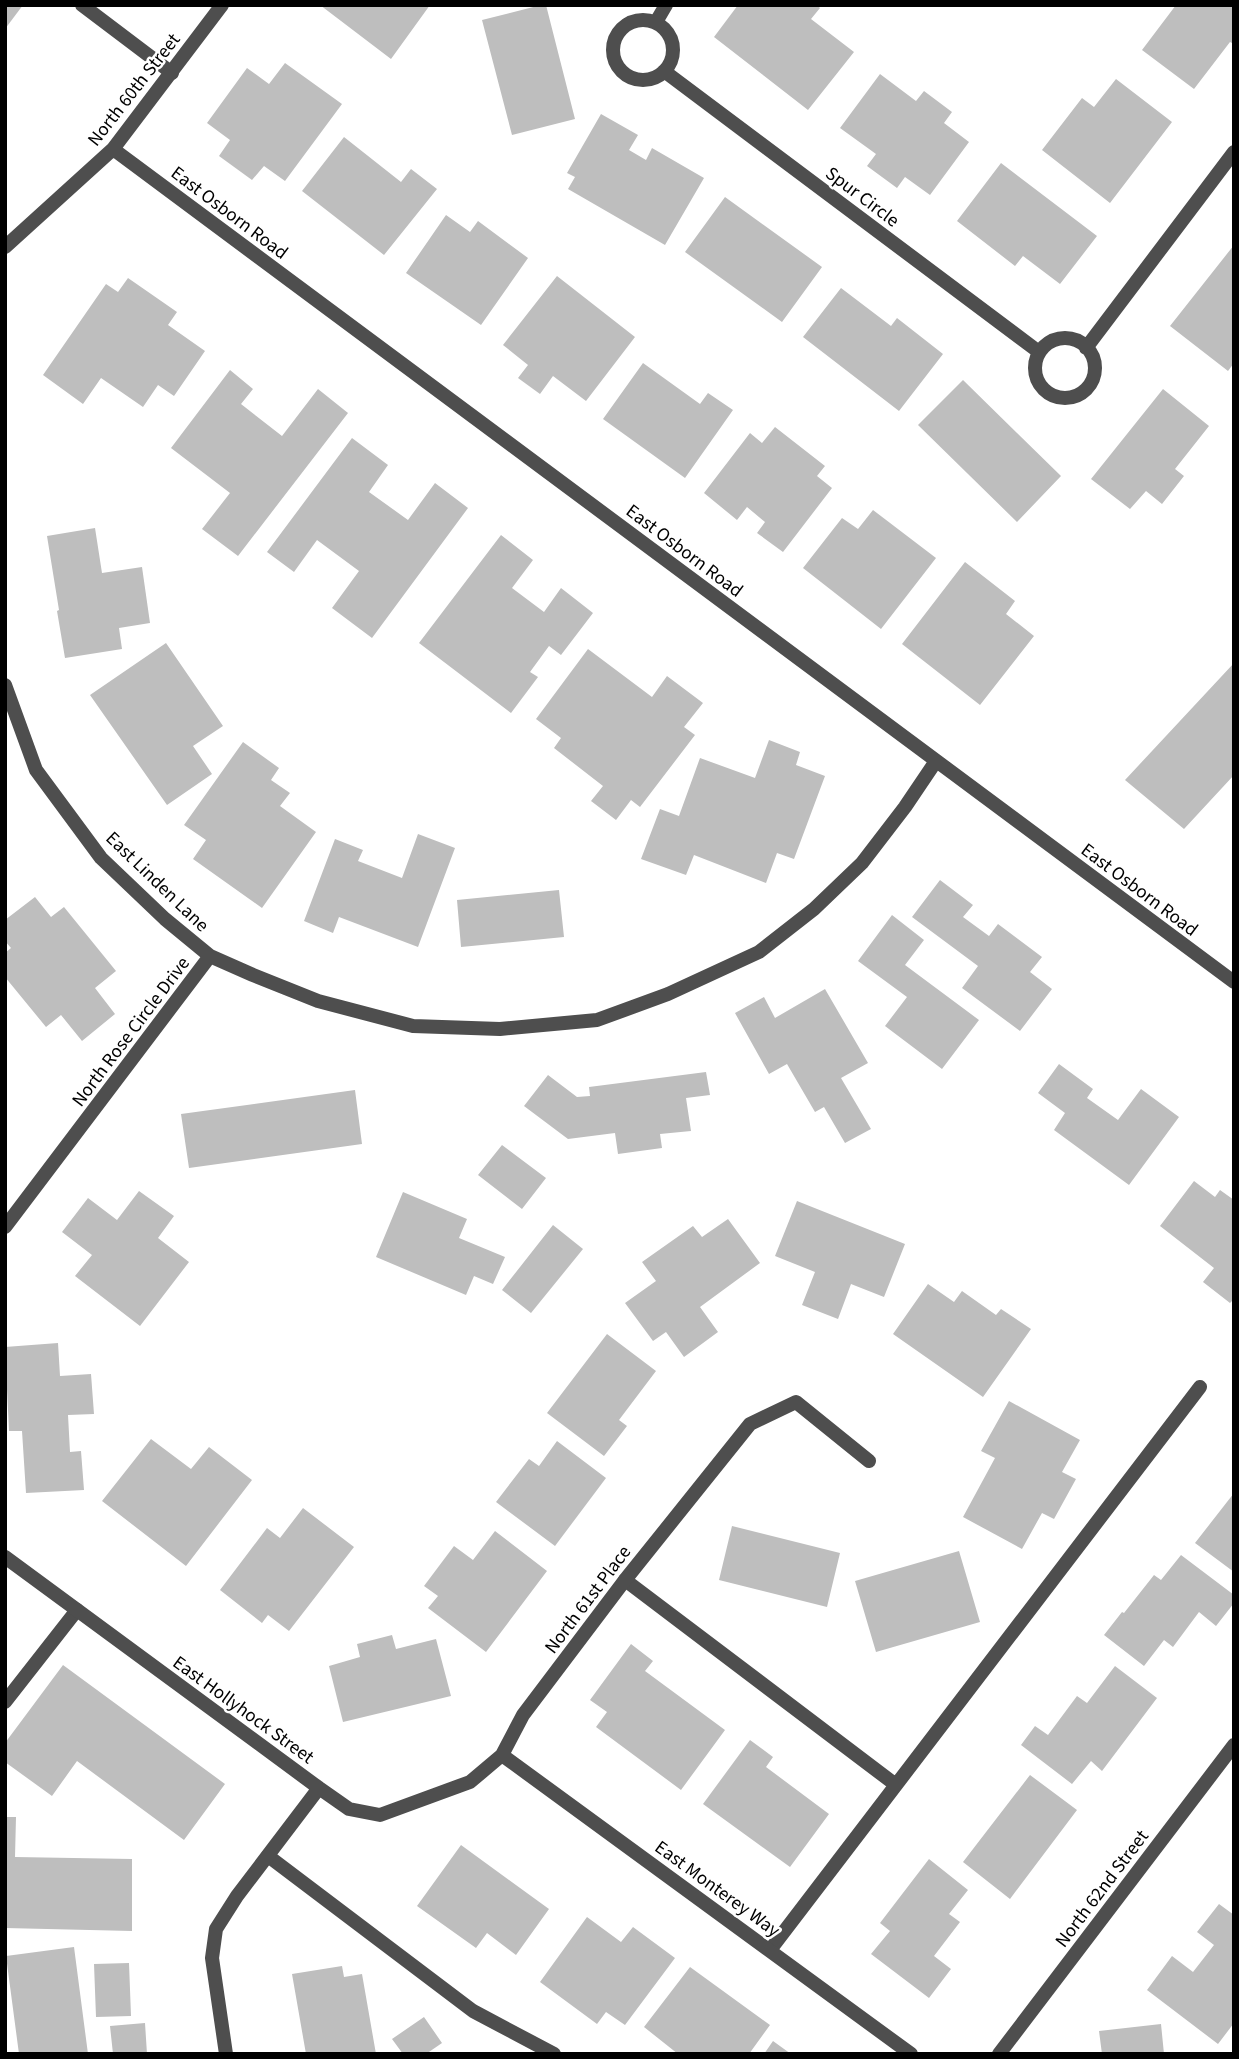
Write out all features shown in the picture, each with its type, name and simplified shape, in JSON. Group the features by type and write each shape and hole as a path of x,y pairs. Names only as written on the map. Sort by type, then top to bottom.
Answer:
{"street":[{"path":"82,5 172,73"},
{"name":"North 60th Street","path":"5,247 113,149 222,5"},
{"path":"656,22 666,5"},
{"path":"639,19 656,22 670,33 674,50 669,67 664,71 656,78 639,80 622,73 613,58 613,40 623,26 639,19"},
{"name":"Spur Circle","path":"664,71 1039,352"},
{"name":"East Osborn Road","path":"113,149 1234,982"},
{"path":"1086,348 1234,152"},
{"path":"1066,337 1081,342 1086,348 1093,353 1096,369 1092,384 1080,395 1065,399 1049,394 1038,383 1034,368 1039,352 1050,341 1066,337"},
{"name":"East Linden Lane","path":"5,685 36,770 101,858 165,919 210,956"},
{"name":"North Rose Circle Drive","path":"5,1227 210,956 318,1001 413,1026 500,1029 597,1020 668,994 759,952 787,931 862,863 936,761"},
{"path":"770,1950 1200,1387"},
{"name":"North 61st Place","path":"319,1788 349,1809 380,1815 470,1782 502,1755 523,1716 625,1580 750,1424 796,1402 869,1461"},
{"name":"East Hollyhock Street","path":"5,1557 319,1788 236,1896 216,1929 212,1958 226,2054"},
{"path":"625,1580 896,1786"},
{"path":"5,1702 76,1610"},
{"name":"North 62nd Street","path":"999,2054 1234,1745"},
{"name":"East Monterey Way","path":"502,1755 911,2054"},
{"path":"268,1856 473,2011 554,2054"}],"building":[{"path":"5,5 23,5 5,29"},
{"path":"320,5 430,5 391,59"},
{"path":"546,5 575,119 512,135 482,20"},
{"path":"738,5 817,5 820,8 811,19 854,52 808,110 714,37"},
{"path":"1176,5 1234,5 1234,44 1230,42 1194,89 1142,50"},
{"path":"285,63 342,104 285,181 264,166 252,180 219,156 230,140 207,123 247,68 269,84"},
{"path":"880,74 916,101 924,91 952,112 944,123 969,142 930,195 905,177 897,188 867,166 876,154 840,128"},
{"path":"1116,79 1172,122 1110,203 1042,150 1082,98 1094,107"},
{"path":"601,114 638,135 629,150 646,160 652,148 704,178 665,245 568,189 575,177 567,173"},
{"path":"344,137 401,182 411,169 437,189 384,255 302,191"},
{"path":"1001,163 1097,236 1060,284 1023,256 1015,266 957,221"},
{"path":"725,197 822,267 782,322 685,252"},
{"path":"446,215 470,232 478,221 528,258 481,325 406,273"},
{"path":"1234,245 1234,363 1228,371 1170,326"},
{"path":"557,276 635,337 586,401 553,376 540,394 518,378 528,365 503,345"},
{"path":"128,278 177,312 168,325 205,351 174,396 158,385 143,407 101,378 83,404 43,375 106,284 118,292"},
{"path":"841,288 891,326 897,318 943,354 899,411 803,337"},
{"path":"643,363 700,404 708,393 733,410 685,478 603,419"},
{"path":"230,370 253,389 241,404 282,436 318,389 348,413 238,556 202,529 230,493 171,448"},
{"path":"963,380 1061,476 1017,522 918,425"},
{"path":"1163,389 1209,426 1175,469 1184,476 1162,504 1146,491 1130,509 1091,479"},
{"path":"775,427 825,466 817,476 832,488 783,552 757,533 765,522 747,507 737,520 704,493 750,433 762,443"},
{"path":"352,438 388,465 369,492 408,520 435,483 468,508 372,638 332,608 359,571 317,540 294,572 267,552"},
{"path":"873,510 936,558 881,629 803,568 842,518 858,529"},
{"path":"95,528 102,573 142,567 150,623 119,628 122,649 65,658 47,536"},
{"path":"501,535 533,560 512,588 544,612 561,588 593,613 561,655 549,646 530,672 538,677 511,713 419,643"},
{"path":"965,562 1015,601 1006,614 1034,636 980,705 902,644"},
{"path":"166,643 223,726 193,746 212,774 167,805 90,695"},
{"path":"588,649 652,697 667,676 703,703 684,727 695,735 640,807 631,800 616,820 591,801 603,786 554,748 561,738 536,719"},
{"path":"1234,663 1234,775 1184,829 1125,780"},
{"path":"769,740 800,752 796,765 825,776 794,859 777,853 766,883 694,855 686,875 641,859 660,809 679,816 700,758 755,778"},
{"path":"243,742 279,768 271,780 290,793 280,806 316,832 262,908 193,859 206,840 184,825"},
{"path":"418,834 455,848 418,947 339,917 333,933 304,921 335,839 363,850 358,861 402,878"},
{"path":"940,880 973,905 963,917 989,936 998,924 1042,957 1030,972 1052,989 1020,1031 962,988 978,966 912,917"},
{"path":"559,890 564,937 461,947 457,900"},
{"path":"35,897 51,917 64,907 116,971 95,988 115,1014 82,1041 61,1015 46,1027 5,977 5,953 11,948 5,941 5,920"},
{"path":"892,915 924,940 905,965 979,1020 942,1069 885,1026 907,997 858,961"},
{"path":"825,989 868,1063 841,1078 871,1129 845,1143 824,1107 815,1112 787,1064 769,1074 735,1013 764,997 775,1018"},
{"path":"1059,1064 1093,1089 1087,1098 1118,1120 1141,1089 1179,1117 1129,1185 1054,1130 1065,1113 1038,1093"},
{"path":"706,1072 710,1095 686,1098 691,1131 660,1134 662,1148 618,1154 615,1133 568,1139 524,1106 548,1075 577,1097 590,1096 589,1087"},
{"path":"355,1090 362,1144 189,1168 181,1114"},
{"path":"502,1145 546,1178 522,1209 478,1175"},
{"path":"1194,1181 1215,1197 1220,1190 1234,1200 1234,1299 1230,1303 1203,1282 1214,1268 1160,1226"},
{"path":"139,1191 174,1216 158,1238 189,1262 140,1326 75,1276 92,1255 62,1232 88,1198 117,1220"},
{"path":"403,1192 467,1219 459,1238 505,1257 493,1284 474,1276 466,1295 376,1257"},
{"path":"797,1201 905,1244 884,1297 851,1284 838,1319 802,1305 815,1272 775,1256"},
{"path":"728,1219 760,1263 700,1307 718,1332 684,1357 666,1332 653,1341 625,1303 656,1281 642,1262 693,1226 702,1237"},
{"path":"553,1225 583,1249 531,1313 502,1290"},
{"path":"928,1284 954,1302 962,1291 996,1315 1001,1309 1031,1329 983,1397 893,1334"},
{"path":"607,1334 656,1371 619,1420 627,1426 604,1456 547,1413"},
{"path":"58,1343 60,1376 91,1374 94,1414 68,1415 70,1452 81,1451 84,1490 26,1493 22,1431 9,1431 5,1347"},
{"path":"1009,1401 1080,1440 1062,1472 1076,1479 1054,1519 1042,1513 1022,1549 963,1517 995,1458 981,1451"},
{"path":"151,1439 191,1469 209,1447 252,1480 186,1566 102,1501"},
{"path":"557,1441 606,1478 555,1546 496,1502 529,1459 539,1466"},
{"path":"1234,1493 1234,1572 1195,1543"},
{"path":"303,1508 354,1547 289,1631 268,1615 262,1623 220,1590 267,1528 280,1538"},
{"path":"732,1526 840,1553 827,1607 719,1580"},
{"path":"495,1531 547,1571 486,1652 428,1608 438,1596 424,1586 454,1546 473,1560"},
{"path":"959,1551 980,1622 876,1652 855,1581"},
{"path":"1181,1555 1234,1595 1234,1603 1216,1626 1199,1612 1173,1647 1164,1640 1144,1666 1104,1635 1154,1575 1161,1580"},
{"path":"392,1635 396,1649 436,1639 451,1696 343,1722 329,1666 360,1657 357,1644"},
{"path":"631,1644 653,1661 645,1671 725,1730 681,1790 596,1727 607,1712 590,1700"},
{"path":"63,1665 225,1784 184,1840 77,1761 52,1796 5,1762 5,1743"},
{"path":"1115,1666 1157,1698 1102,1771 1091,1761 1072,1784 1021,1745 1035,1726 1048,1735 1077,1696 1087,1703"},
{"path":"750,1740 773,1757 766,1767 829,1814 790,1867 703,1804"},
{"path":"1030,1775 1077,1810 1010,1899 963,1862"},
{"path":"5,1817 16,1817 15,1857 132,1859 132,1931 5,1928"},
{"path":"461,1845 549,1909 516,1955 487,1933 476,1948 417,1906"},
{"path":"929,1859 968,1890 949,1914 960,1922 934,1956 951,1969 929,1998 871,1954 890,1931 880,1923"},
{"path":"1219,1904 1234,1915 1234,2023 1218,2044 1147,1990 1172,1956 1193,1972 1214,1945 1197,1932"},
{"path":"587,1917 621,1942 633,1927 675,1958 625,2025 606,2012 597,2024 540,1982"},
{"path":"74,1947 88,2054 19,2054 6,1956"},
{"path":"129,1963 131,2016 96,2017 94,1964"},
{"path":"342,1966 344,1977 362,1974 376,2054 306,2054 292,1974"},
{"path":"690,1967 770,2025 749,2054 678,2054 644,2027"},
{"path":"424,2017 442,2043 426,2054 403,2054 392,2039"},
{"path":"145,2023 147,2054 113,2054 110,2026"},
{"path":"1161,2024 1164,2054 1102,2054 1099,2031"},
{"path":"773,2041 791,2054 764,2054"}]}
